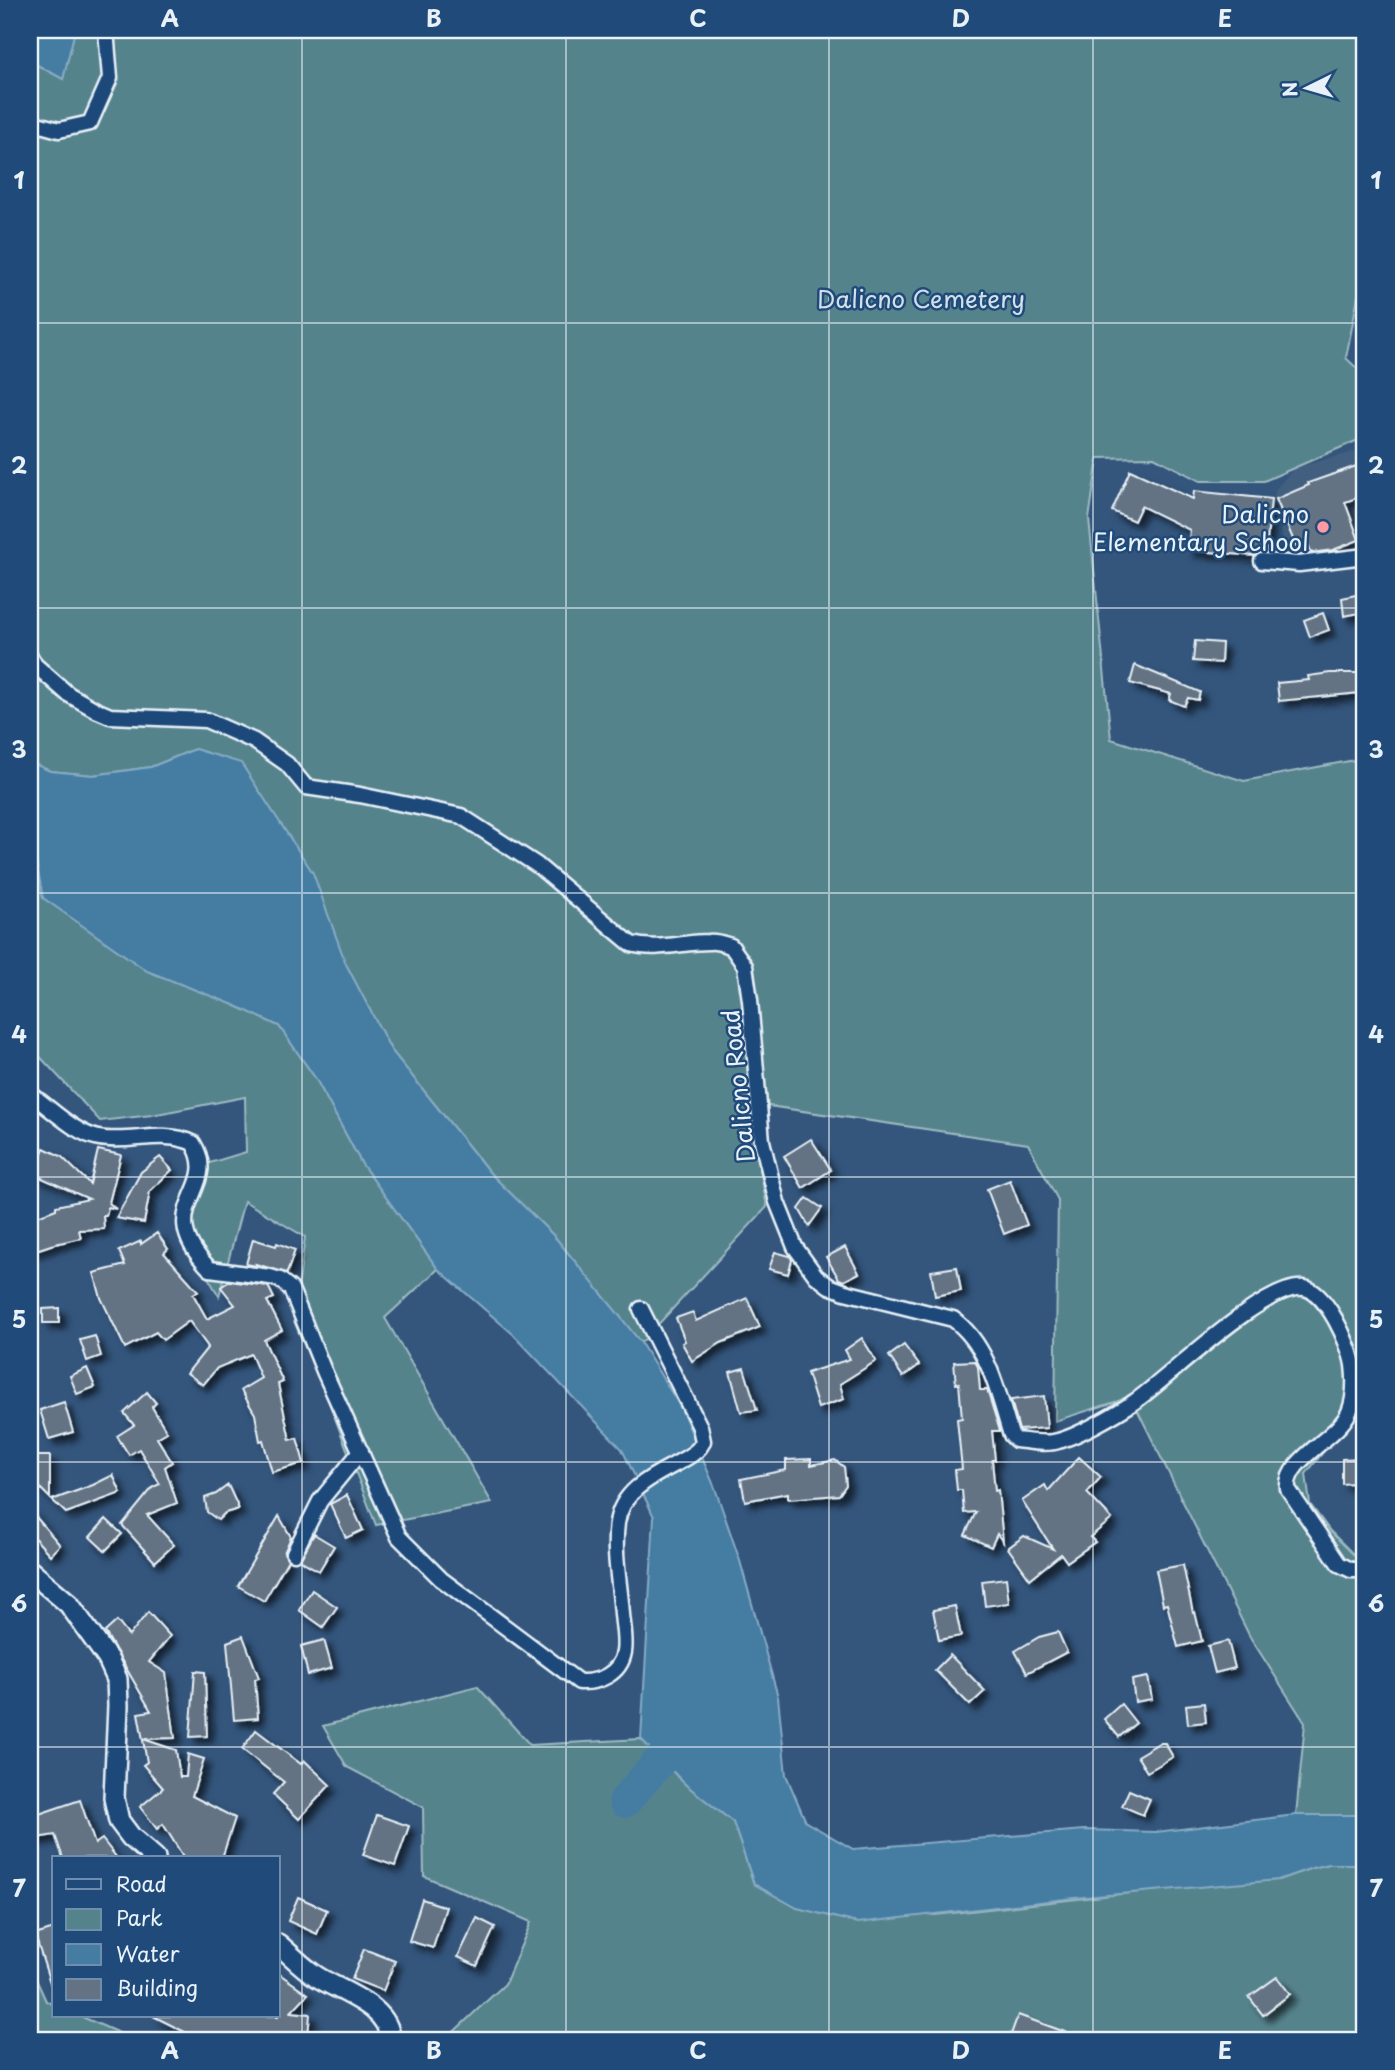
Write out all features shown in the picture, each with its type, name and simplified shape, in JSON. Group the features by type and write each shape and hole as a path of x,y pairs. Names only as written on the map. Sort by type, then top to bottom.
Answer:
{"main road":[{"path":"30,1572 69,1604 108,1659 117,1679 114,1798 119,1821 131,1838 153,1856"},
{"path":"280,1946 313,1974 371,2006 384,2021 390,2040"}],"street":[{"path":"30,122 59,130 90,123 110,78 106,30"},
{"path":"1262,561 1299,564 1365,556"},
{"name":"Dalicno Road","path":"30,656 35,665 68,694 110,716 206,720 254,741 287,764 306,787 360,794 461,816 537,866 631,944 665,947 710,941 731,946 745,967 762,1141 776,1202 795,1247 816,1276 829,1286 953,1319 966,1328 979,1345 1011,1435 1016,1440 1057,1442 1082,1431 1133,1402 1223,1330 1270,1297 1303,1288 1315,1293 1328,1306 1353,1363 1353,1398 1349,1413 1340,1426 1296,1466 1288,1478 1288,1489 1339,1564 1351,1570 1365,1570"},
{"path":"30,1094 79,1130 92,1136 104,1139 172,1136 192,1143 202,1161 200,1177 184,1214 188,1242 210,1269 270,1277 280,1280 291,1289 324,1371 399,1537 416,1557 460,1593 579,1682 592,1683 604,1679 616,1668 624,1654 617,1552 617,1521 624,1501 641,1483 697,1450 703,1441 700,1427 640,1309"},
{"path":"294,1553 320,1501 361,1451"}],"shaded area":[{"name":"Dalicno Elementary School","path":"1365,449 1365,550 1293,559 1288,554 1274,504 1275,490 1294,468"}],"green space":[{"name":"Dalicno Cemetery","path":"75,30 1365,30 1365,260 1346,358 1365,376 1365,437 1264,481 1200,481 1154,457 1098,458 1089,519 1111,739 1244,781 1365,758 1365,1412 1346,1423 1306,1474 1310,1504 1330,1531 1354,1555 1365,1554 1365,1816 1296,1815 1305,1723 1250,1637 1131,1397 1055,1421 1058,1200 1028,1144 748,1103 767,1207 641,1343 554,1236 490,1173 391,1050 346,965 195,749 151,767 93,775 50,771 30,762 30,61 63,79"},
{"path":"30,852 35,855 43,898 234,1005 279,1026 316,1079 362,1164 438,1269 385,1318 492,1503 376,1525 294,1321 305,1237 244,1201 219,1296 181,1232 206,1164 246,1152 245,1097 152,1115 100,1121 30,1046"},
{"path":"477,1686 530,1745 641,1739 685,1784 733,1822 754,1884 935,1915 1201,1885 1278,1880 1329,1864 1357,1864 1365,1872 1365,2040 445,2040 505,1984 531,1922 424,1876 423,1807 347,1767 323,1726"},
{"path":"30,1966 46,2001 52,2004 52,2018 85,2018 135,2040 30,2040"}],"water":[{"path":"30,30 75,30 63,79 30,61"},
{"path":"195,749 241,763 313,873 346,964 391,1050 490,1173 554,1236 615,1310 641,1343 681,1408 715,1488 740,1561 778,1697 786,1775 806,1822 853,1849 1084,1830 1156,1832 1296,1815 1360,1815 1365,1816 1365,1872 1357,1864 1329,1864 1278,1880 1074,1898 858,1923 797,1908 754,1884 733,1822 685,1784 641,1739 654,1517 622,1449 513,1334 438,1269 362,1164 316,1079 279,1026 147,971 43,898 35,855 30,852 30,762 50,771 93,775 151,767"}],"building":[{"name":"Dalicno Elementary School","path":"1365,463 1365,495 1345,502 1359,540 1333,550 1311,553 1309,546 1298,551 1276,499 1309,485 1308,483"},
{"path":"1130,470 1193,499 1194,491 1271,499 1266,552 1259,552 1254,556 1188,550 1190,530 1141,506 1134,521 1112,511"},
{"path":"1365,593 1365,612 1344,616 1342,598"},
{"path":"1323,613 1329,630 1310,637 1304,620"},
{"path":"1195,641 1222,643 1221,663 1193,661"},
{"path":"1135,665 1200,692 1198,700 1188,698 1184,706 1169,700 1171,694 1130,683"},
{"path":"1360,673 1360,693 1279,701 1277,683 1309,680 1308,676"},
{"path":"811,1139 831,1170 803,1188 784,1156"},
{"path":"44,1148 61,1156 90,1184 98,1150 121,1155 109,1203 116,1209 108,1207 106,1216 103,1216 104,1229 79,1230 81,1238 30,1252 30,1219 56,1209 56,1206 89,1199 33,1174"},
{"path":"160,1157 172,1170 150,1191 144,1223 116,1218 141,1172"},
{"path":"1010,1180 1027,1225 1004,1234 987,1189"},
{"path":"807,1198 822,1208 809,1226 799,1209"},
{"path":"157,1233 168,1249 164,1253 198,1291 193,1294 207,1319 235,1305 221,1287 229,1281 268,1286 274,1298 267,1301 282,1330 264,1340 283,1382 278,1384 290,1440 297,1438 304,1463 272,1472 263,1440 260,1441 255,1414 241,1390 261,1378 251,1354 217,1368 203,1385 187,1373 208,1347 189,1321 163,1340 156,1332 125,1348 101,1298 94,1273 125,1265 119,1251 141,1241 141,1244"},
{"path":"253,1239 276,1246 277,1243 295,1250 287,1273 256,1264 257,1266 246,1264"},
{"path":"845,1247 859,1273 844,1281 839,1279 826,1257"},
{"path":"775,1252 790,1256 792,1260 788,1274 769,1269"},
{"path":"957,1267 961,1291 935,1296 931,1271"},
{"path":"747,1298 760,1327 721,1343 692,1361 682,1343 685,1341 676,1318 693,1312 696,1321"},
{"path":"59,1308 59,1323 43,1323 43,1309"},
{"path":"95,1336 101,1356 87,1361 80,1340"},
{"path":"862,1338 876,1361 840,1384 844,1399 818,1408 807,1373 850,1359 845,1350"},
{"path":"904,1345 919,1365 903,1377 889,1356"},
{"path":"975,1361 980,1390 987,1390 1000,1431 992,1431 995,1460 992,1460 1003,1542 997,1534 991,1547 965,1535 976,1512 964,1513 962,1490 957,1490 955,1470 962,1469 957,1419 962,1418 954,1362"},
{"path":"87,1368 95,1387 77,1394 70,1376"},
{"path":"744,1368 757,1410 741,1412 730,1372"},
{"path":"147,1392 156,1403 152,1407 167,1432 157,1438 172,1462 165,1467 177,1503 147,1515 174,1545 155,1562 122,1525 153,1487 160,1484 139,1449 129,1455 117,1436 134,1425 124,1413"},
{"path":"1044,1396 1047,1428 1019,1430 1011,1400"},
{"path":"64,1402 73,1432 49,1439 40,1410"},
{"path":"30,1456 50,1456 50,1498 30,1478"},
{"path":"1079,1457 1101,1477 1087,1493 1112,1519 1090,1537 1095,1542 1067,1562 1061,1554 1030,1579 1008,1548 1024,1536 1053,1549 1022,1501 1045,1485 1048,1491"},
{"path":"1365,1458 1365,1482 1342,1484 1342,1459"},
{"path":"811,1459 811,1465 835,1460 844,1467 846,1485 839,1495 788,1499 788,1493 745,1501 741,1479 786,1470 786,1460"},
{"path":"113,1475 121,1493 66,1513 52,1500 93,1485"},
{"path":"228,1485 239,1509 225,1513 218,1520 207,1512 205,1498"},
{"path":"347,1495 363,1530 346,1538 330,1504"},
{"path":"30,1510 60,1545 50,1555 30,1533"},
{"path":"279,1516 291,1537 284,1553 288,1560 264,1601 238,1586"},
{"path":"106,1519 122,1534 105,1551 90,1537"},
{"path":"314,1534 334,1546 319,1571 300,1560"},
{"path":"1183,1565 1202,1641 1178,1647 1167,1604 1163,1605 1156,1570"},
{"path":"1006,1578 1009,1603 985,1606 982,1581"},
{"path":"312,1590 337,1607 323,1627 299,1610"},
{"path":"955,1606 961,1636 939,1640 933,1610"},
{"path":"148,1612 170,1636 149,1662 166,1673 175,1738 143,1739 176,1750 180,1777 186,1777 188,1754 204,1759 192,1796 235,1818 223,1856 183,1856 163,1824 157,1829 140,1807 163,1788 143,1765 147,1762 138,1713 151,1711 105,1632 117,1621 129,1636"},
{"path":"1058,1632 1067,1652 1027,1673 1015,1651 1039,1637"},
{"path":"243,1636 259,1678 255,1679 258,1718 234,1720 227,1642"},
{"path":"324,1640 332,1668 308,1675 301,1646"},
{"path":"1228,1641 1235,1668 1215,1673 1208,1646"},
{"path":"950,1655 985,1691 970,1705 935,1670"},
{"path":"195,1671 205,1672 207,1736 190,1737"},
{"path":"1148,1677 1152,1699 1135,1702 1132,1680"},
{"path":"1204,1703 1206,1722 1188,1724 1186,1705"},
{"path":"1121,1704 1136,1723 1119,1737 1104,1719"},
{"path":"256,1730 301,1764 304,1760 330,1785 299,1819 273,1794 284,1782 242,1749"},
{"path":"1159,1743 1165,1743 1173,1757 1147,1772 1137,1756"},
{"path":"1129,1790 1150,1799 1143,1815 1122,1806"},
{"path":"80,1800 95,1844 102,1839 115,1856 62,1856 55,1835 30,1839 30,1817"},
{"path":"377,1815 409,1826 395,1866 363,1855"},
{"path":"298,1897 327,1910 317,1934 288,1921"},
{"path":"422,1899 446,1907 433,1948 409,1941"},
{"path":"477,1918 495,1927 477,1966 458,1957"},
{"path":"52,1930 52,1986 51,1986 35,1935"},
{"path":"364,1949 395,1961 383,1991 352,1979"},
{"path":"280,1974 308,1994 291,2012 310,2014 308,2036 292,2034 294,2040 211,2040 203,2032 189,2039 185,2032 157,2018 280,2018"},
{"path":"1277,1977 1290,1994 1263,2015 1249,1997"},
{"path":"1018,2015 1082,2038 1082,2040 1009,2040"}],"waterway":[{"path":"625,1801 690,1726"}],"place":[{"name":"Dalicno Elementary School","path":"1323,527"}]}
